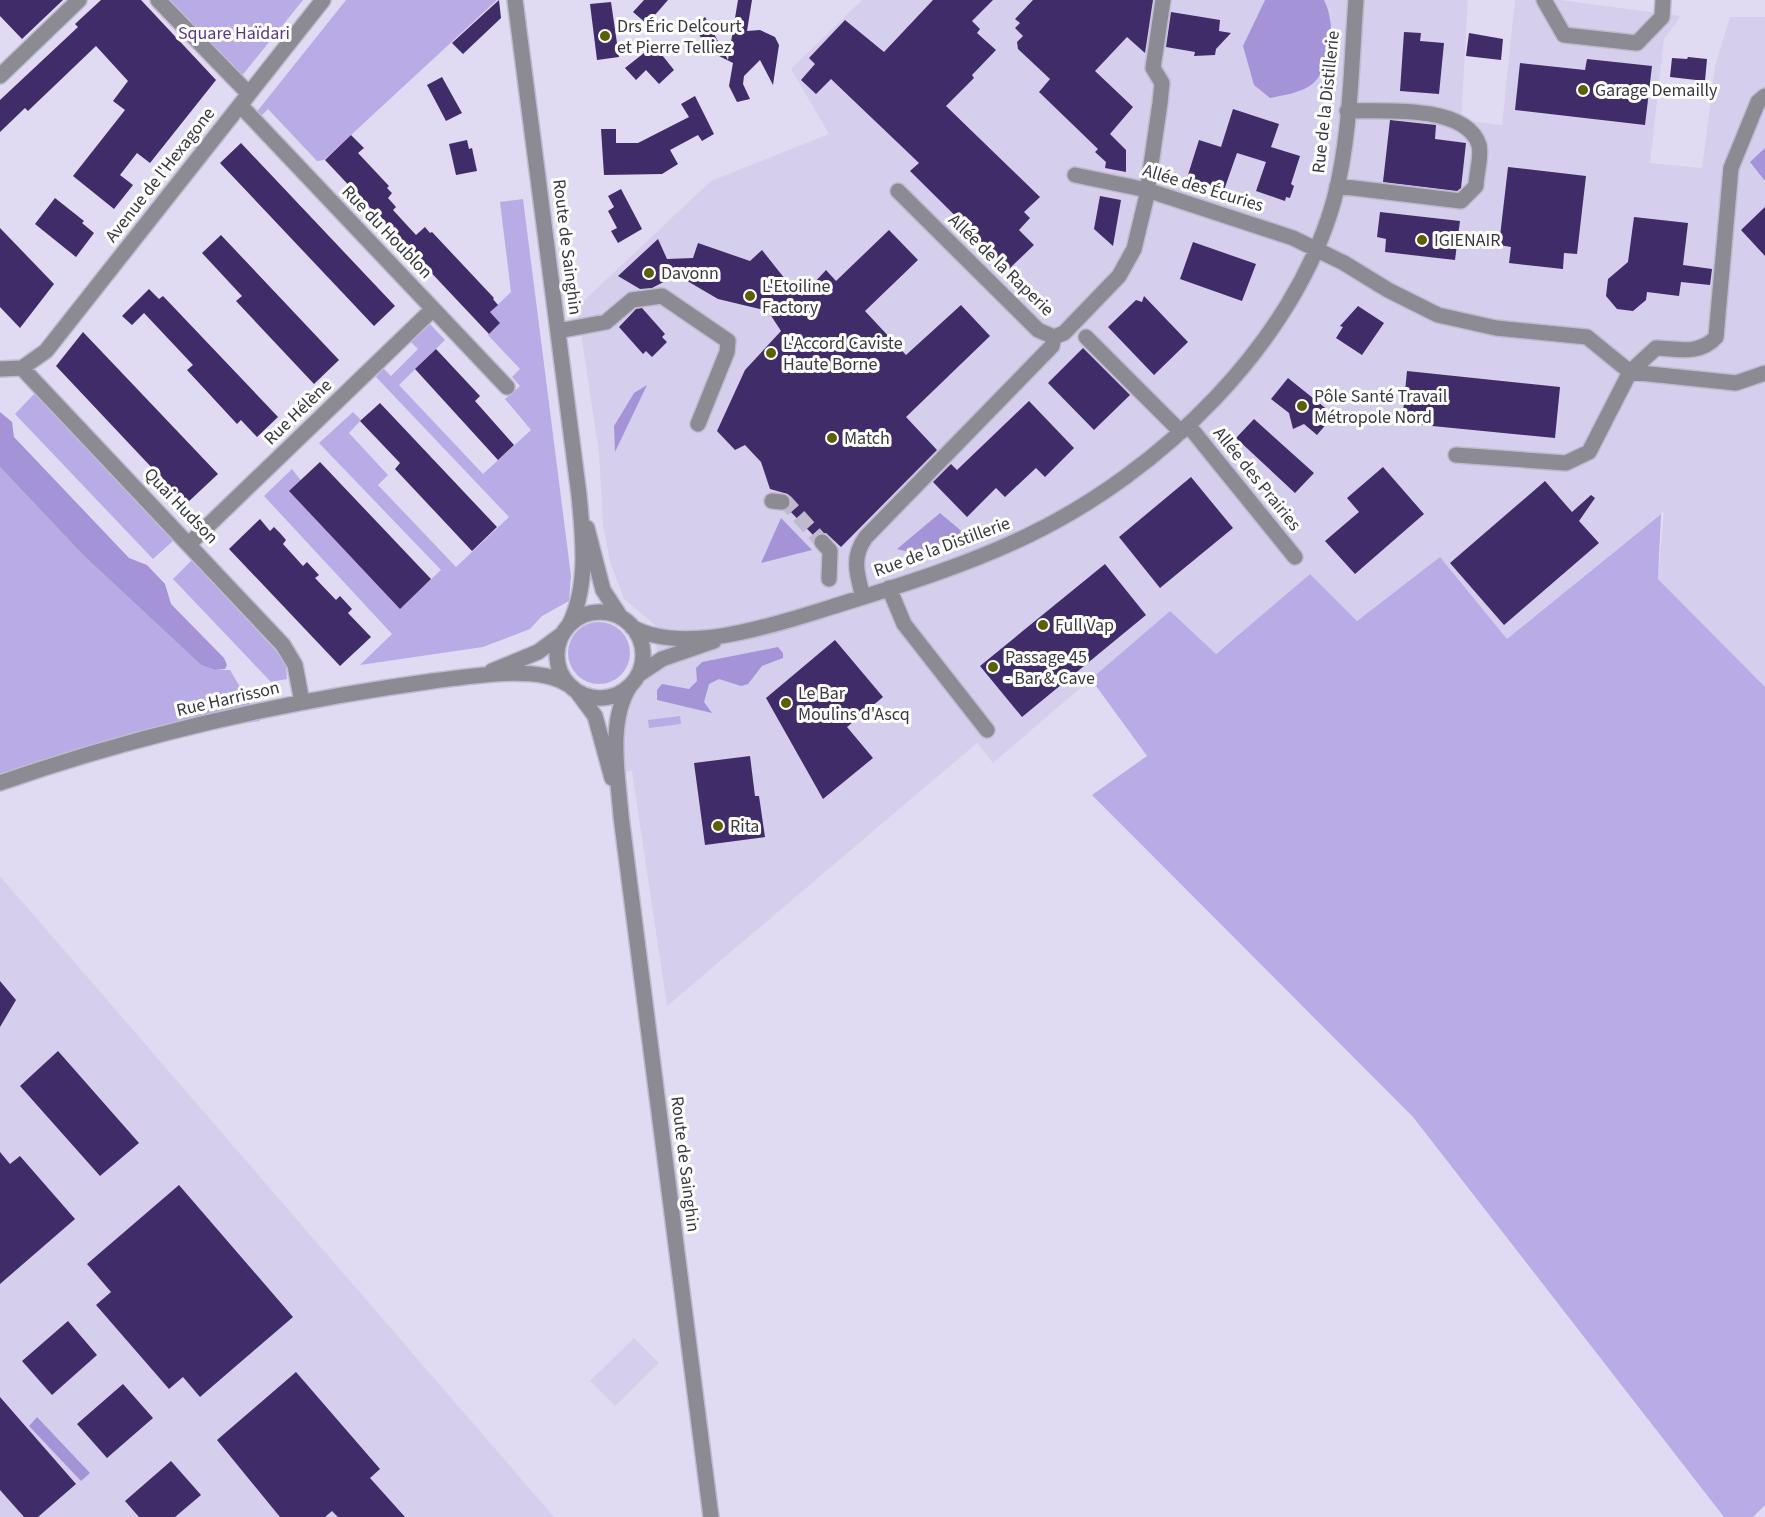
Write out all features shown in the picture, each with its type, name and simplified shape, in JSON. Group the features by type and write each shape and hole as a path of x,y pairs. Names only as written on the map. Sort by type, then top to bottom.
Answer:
{"street":[{"path":"0,76 78,0"},
{"name":"Rue du Houblon","path":"158,0 433,309 507,387"},
{"name":"Avenue de l'Hexagone","path":"22,368 46,351 323,0"},
{"name":"Route de Sainghin","path":"515,0 580,500 581,590 579,603 565,630"},
{"name":"Allée de la Raperie","path":"898,191 1038,330 1054,337 1064,333 1127,265 1134,249 1147,190 1161,93 1162,83 1153,68 1163,0"},
{"name":"Rue de la Distillerie","path":"634,681 662,659 747,630 838,605 980,558 1048,526 1109,489 1185,429 1258,345 1294,294 1317,249 1337,186 1347,111 1356,0"},
{"path":"1544,0 1564,35 1637,43 1662,17 1663,0"},
{"path":"1456,455 1566,463 1589,452 1630,372 1656,348 1695,350 1707,347 1716,337 1731,168 1758,102 1765,96"},
{"path":"1337,186 1461,201 1476,186 1479,145 1470,133 1451,119 1431,112 1347,111"},
{"name":"Allée des Écuries","path":"1075,175 1147,190 1265,228 1317,249 1388,290 1438,315 1496,328 1587,338 1630,372"},
{"path":"558,331 606,322 632,300 662,296 728,341 727,352 698,424"},
{"name":"Rue Hélène","path":"190,543 433,309"},
{"path":"863,597 855,564 856,553 866,537 1052,346 1054,337"},
{"name":"Allée des Prairies","path":"1086,337 1185,429 1296,557"},
{"path":"0,369 22,368"},
{"name":"Quai Hudson","path":"22,368 190,543 291,656 302,702"},
{"path":"1630,372 1736,383 1765,373"},
{"name":"Route de Sainghin","path":"580,500 603,590 613,609 627,623"},
{"path":"822,542 830,551 828,575 838,605"},
{"path":"889,588 904,624 987,730"},
{"path":"591,613 610,613 627,623 643,650 634,681 620,694 601,699 572,688 556,660 565,630 591,613"},
{"name":"Rue de la Distillerie","path":"627,623 651,636 666,638 704,637 747,630"},
{"name":"Rue Harrisson","path":"470,677 527,657 565,630"},
{"name":"Rue Harrisson","path":"0,783 144,739 302,702 470,677 539,674 552,676 572,688"},
{"name":"Route de Sainghin","path":"634,681 620,704 619,714 618,766 621,816 711,1517"},
{"name":"Route de Sainghin","path":"572,688 585,699 595,716 621,816"}],"shaded area":[{"path":"862,0 1468,0 1461,120 1502,125 1515,0 1560,0 1681,16 1664,39 1650,163 1702,168 1715,66 1730,17 1765,17 1765,687 1658,579 1664,511 1507,639 1440,557 1357,621 1310,574 1215,654 1170,611 993,763 977,743 667,1006 632,771 626,772 624,733 626,704 649,675 657,652 655,625 624,599 610,562 603,525 599,453 577,307 711,181 829,134 791,69"},
{"path":"1265,0 1324,0 1328,10 1331,33 1328,57 1319,77 1302,90 1270,98 1254,85 1243,46"},
{"path":"1765,148 1765,181 1750,162"},
{"path":"647,385 615,452 614,426 634,393"},
{"path":"0,412 12,422 14,437 129,558 147,565 165,584 171,604 224,658 227,665 225,669 215,670 201,665 83,555 0,467"},
{"path":"940,513 965,534 917,554 897,549"},
{"path":"781,518 812,550 761,563"},
{"path":"778,647 783,653 783,658 762,666 748,684 741,686 719,679 709,684 704,702 712,713 657,700 657,690 662,684 689,689 697,681 696,668 702,662"},
{"path":"0,876 554,1517 0,1517"},
{"path":"634,1338 659,1363 615,1406 590,1381"},
{"path":"37,1417 90,1473 81,1481 29,1426"}],"green space":[{"name":"Square Haïdari","path":"158,0 303,0 236,83"},
{"path":"346,0 497,0 324,160 317,161 268,109 259,118 255,114"},
{"path":"523,199 571,576 569,601 542,616 530,629 483,647 360,665 392,634 264,496 292,469 400,608 441,570 319,443 353,412 361,420 349,433 388,475 378,485 456,567 509,517 376,377 383,368 391,376 418,349 411,342 430,324 445,340 399,385 483,474 531,430 505,399 520,386 512,377 520,369 488,335 500,323 490,312 511,292 500,202"},
{"path":"35,393 174,540 153,559 15,414"},
{"path":"0,467 83,555 201,665 215,670 230,670 260,721 115,741 0,778"},
{"path":"1661,514 1658,579 1765,687 1765,1505 1753,1517 1724,1517 1413,1117 1092,795 1147,756 1091,679 1170,611 1216,654 1310,574 1357,621 1440,557 1507,639"},
{"path":"192,560 280,655 286,666 287,679 271,682 173,579"},
{"path":"599,622 616,627 621,631 625,636 630,653 625,670 621,675 616,679 599,684 582,679 577,675 573,670 568,653 573,636 577,631 582,627"},
{"path":"680,716 681,724 649,728 648,720"}],"building":[{"path":"0,0 63,0 22,39 0,16"},
{"path":"101,0 141,0 216,80 150,163 137,153 120,175 133,185 114,209 73,176 125,110 113,101 128,81 96,46 28,111 25,108 0,132 0,100 78,27 75,24"},
{"path":"499,0 501,18 463,54 452,43"},
{"path":"644,0 668,0 647,24 633,12"},
{"path":"738,0 752,0 747,31 760,30 775,37 779,45 773,85 760,60 744,76 743,84 750,99 737,102 729,86 733,63 707,50 695,26 705,17 728,60"},
{"path":"933,0 993,0 972,21 980,29 977,33 996,50 972,75 974,78 946,106 1040,197 1024,212 1030,218 1019,230 1034,245 1009,269 910,171 919,163 831,79 816,94 801,80 815,64 809,58 845,20 884,52"},
{"path":"1033,0 1153,0 1145,53 1127,37 1095,71 1133,107 1110,134 1126,150 1126,172 1105,168 1106,162 1095,152 1098,149 1039,92 1050,79 1018,49 1017,42 1023,36 1015,28 1020,23 1015,19"},
{"name":"Drs Éric Delcourt et Pierre Telliez","path":"611,2 619,57 597,60 590,4"},
{"path":"1171,12 1220,20 1219,31 1231,33 1216,49 1215,55 1194,56 1195,52 1166,47"},
{"path":"1404,32 1421,33 1420,41 1444,43 1439,94 1400,91"},
{"path":"1469,33 1503,39 1501,60 1466,56"},
{"path":"654,45 674,70 659,84 646,70 636,80 625,68"},
{"path":"1688,57 1707,59 1705,81 1670,77 1672,58 1687,59"},
{"name":"Garage Demailly","path":"1587,59 1652,66 1645,125 1515,110 1520,63 1585,70"},
{"path":"442,77 462,113 446,121 427,85"},
{"path":"695,96 714,134 702,141 698,135 670,150 678,164 662,174 604,175 601,129 616,129 616,143 638,143 689,117 681,104"},
{"path":"1233,109 1279,124 1271,147 1300,156 1291,184 1294,186 1290,198 1286,197 1285,201 1256,191 1266,162 1237,153 1224,190 1187,178 1199,140 1221,147"},
{"path":"1390,120 1436,125 1435,139 1466,143 1461,188 1457,191 1383,182"},
{"path":"351,135 364,148 358,153 389,186 387,188 392,193 388,198 396,207 393,210 416,235 425,227 430,233 432,232 494,298 498,305 490,312 500,323 489,334 325,160"},
{"path":"467,140 469,149 472,148 477,171 456,175 449,144"},
{"path":"241,143 395,306 374,326 220,163"},
{"path":"1508,167 1586,176 1577,254 1564,253 1563,269 1509,263 1511,247 1499,245"},
{"path":"621,189 642,229 618,243 611,231 617,228 608,211 614,207 608,196"},
{"path":"1100,196 1121,200 1113,246 1094,229"},
{"path":"55,198 84,221 82,223 94,233 76,257 35,224"},
{"path":"1765,207 1765,256 1741,230"},
{"name":"IGIENAIR","path":"1380,212 1460,221 1455,260 1385,252 1386,239 1377,237"},
{"path":"1634,217 1688,223 1683,265 1712,269 1710,285 1681,282 1679,296 1647,292 1646,300 1633,311 1617,309 1606,296 1608,279 1628,262"},
{"path":"0,228 54,284 20,328 0,307"},
{"path":"889,230 918,260 865,311 906,355 961,305 990,336 906,417 937,450 841,547 826,533 814,536 788,509 792,502 788,494 770,489 761,462 745,445 735,450 717,431 745,370 781,331 768,311 718,299 677,275 652,288 640,289 618,276 658,239 667,259 693,258 698,243 750,261 762,250 793,289 802,296 826,270 836,281"},
{"path":"221,235 339,360 314,384 236,301 242,296 202,253"},
{"path":"1193,242 1256,264 1242,301 1180,279"},
{"path":"149,289 159,299 163,296 278,417 257,437 241,420 237,424 187,370 193,365 144,313 132,325 122,316"},
{"path":"1144,296 1188,342 1154,375 1108,327 1136,300 1142,302"},
{"path":"1358,306 1384,323 1362,355 1336,338 1343,327 1340,326"},
{"path":"642,308 665,334 662,337 667,342 652,357 646,351 643,354 619,327 636,309"},
{"path":"83,332 218,474 186,504 56,366"},
{"path":"1083,348 1130,395 1094,430 1048,383"},
{"path":"436,349 480,396 475,401 514,445 498,460 415,369"},
{"path":"1407,371 1560,387 1555,438 1402,423"},
{"name":"Pôle Santé Travail Métropole Nord","path":"1288,378 1334,415 1317,435 1304,424 1293,429 1289,413 1271,399"},
{"path":"1029,401 1074,448 1045,477 1036,468 1005,497 996,488 967,517 933,482 951,464 957,470"},
{"path":"380,403 497,527 472,551 395,469 400,463 360,421"},
{"path":"1254,419 1314,473 1295,493 1236,438"},
{"path":"320,462 431,579 400,609 289,491"},
{"path":"1383,467 1424,514 1355,574 1325,541 1359,512 1347,498"},
{"path":"1191,477 1233,528 1160,588 1119,537"},
{"path":"1545,481 1572,512 1591,495 1595,498 1579,521 1599,543 1504,625 1450,563"},
{"path":"260,519 270,531 274,527 280,533 286,540 283,544 303,566 307,562 319,575 315,578 336,600 340,596 352,609 348,613 371,637 340,666 229,549"},
{"path":"1105,564 1146,615 1022,717 980,666"},
{"path":"835,640 883,697 847,727 873,758 823,799 766,698"},
{"path":"750,756 755,796 759,796 765,837 705,845 694,763"},
{"path":"0,981 16,1000 0,1027"},
{"path":"58,1051 139,1143 100,1176 20,1086"},
{"path":"0,1152 10,1164 20,1156 75,1219 0,1284"},
{"path":"179,1185 293,1317 200,1397 183,1377 169,1389 96,1305 111,1292 87,1264"},
{"path":"68,1321 97,1355 52,1395 22,1361"},
{"path":"296,1372 380,1469 370,1478 405,1517 338,1517 332,1511 325,1517 280,1517 217,1440"},
{"path":"123,1384 153,1418 107,1458 77,1424"},
{"path":"0,1397 76,1484 38,1517 24,1517 0,1490"},
{"path":"171,1461 201,1495 175,1517 139,1517 125,1501"}],"tunnel":[{"path":"782,502 786,502 822,542"}],"place":[{"name":"Drs Éric Delcourt et Pierre Telliez","path":"605,36"},
{"name":"Garage Demailly","path":"1583,90"},
{"name":"IGIENAIR","path":"1422,240"},
{"name":"Davonn","path":"649,273"},
{"name":"L'Etoiline Factory","path":"750,296"},
{"name":"L'Accord Caviste Haute Borne","path":"771,353"},
{"name":"Pôle Santé Travail Métropole Nord","path":"1302,406"},
{"name":"Match","path":"832,438"},
{"name":"Full Vap","path":"1043,625"},
{"name":"Passage 45 - Bar & Cave","path":"993,667"},
{"name":"Le Bar Moulins d'Ascq","path":"786,703"},
{"name":"Rita","path":"718,826"}]}
